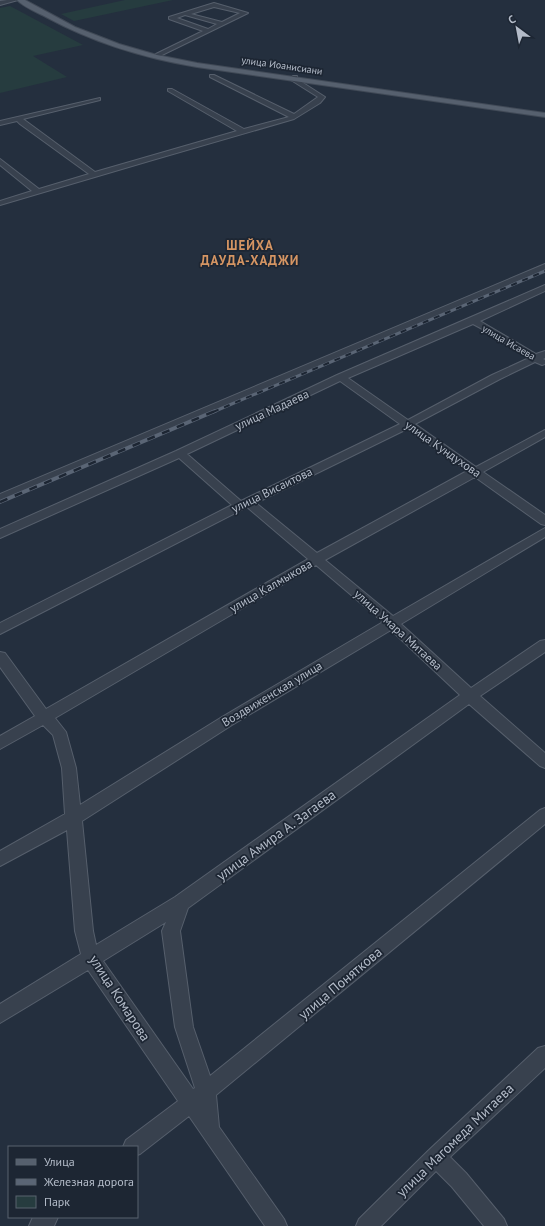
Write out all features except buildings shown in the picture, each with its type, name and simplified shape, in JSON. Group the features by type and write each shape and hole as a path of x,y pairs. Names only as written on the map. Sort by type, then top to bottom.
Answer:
{"main road":[{"path":"20,0 81,32 142,54 197,65 545,113"},
{"name":"улица Иоанисиани","path":"27,0 98,36 158,55 294,78"}],"street":[{"path":"0,3 15,0"},
{"path":"158,55 209,31 244,13 214,5 171,18 209,31"},
{"path":"198,10 211,14"},
{"path":"186,14 222,24"},
{"path":"225,18 231,20"},
{"path":"212,76 294,117"},
{"path":"0,203 294,117 318,102 322,97 294,78"},
{"path":"170,90 243,132"},
{"path":"0,123 98,99"},
{"path":"19,118 22,123 95,174"},
{"path":"0,161 38,192"},
{"path":"0,498 545,267"},
{"name":"улица Мадаева","path":"0,534 180,453 341,378 545,288"},
{"name":"улица Исаева","path":"473,321 542,359"},
{"name":"улица Висаитова","path":"0,629 244,504 408,424 496,377 542,359"},
{"name":"улица Кундухова","path":"341,378 545,521"},
{"name":"улица Калмыкова","path":"0,743 317,559 545,433"},
{"name":"улица Умара Митаева","path":"180,453 317,559 391,622 470,696 545,762"},
{"name":"Воздвиженская улица","path":"0,859 73,818 227,721 391,622 545,532"},
{"name":"улица Амира А. Загаева","path":"0,1014 181,903 470,696 545,645"},
{"name":"улица Комарова","path":"0,657 45,718 59,732 70,768 73,818 84,931 91,959 199,1098"},
{"name":"улица Поняткова","path":"134,1146 199,1098 349,976 422,914 545,815"},
{"path":"181,903 171,931 184,1027 199,1098 210,1130 277,1226"},
{"name":"улица Магомеда Митаева","path":"366,1226 436,1157 545,1055"},
{"path":"436,1157 459,1180 497,1226"},
{"path":"38,1226 47,1218"}],"green space":[{"path":"125,0 173,0 74,21 61,14"},
{"path":"10,6 83,45 33,56 67,77 0,93 0,8"}],"railway":[{"path":"213,412 545,271"},
{"path":"0,502 215,411"}],"district":[{"name":"ШЕЙХА ДАУДА-ХАДЖИ","path":"250,252"}]}
